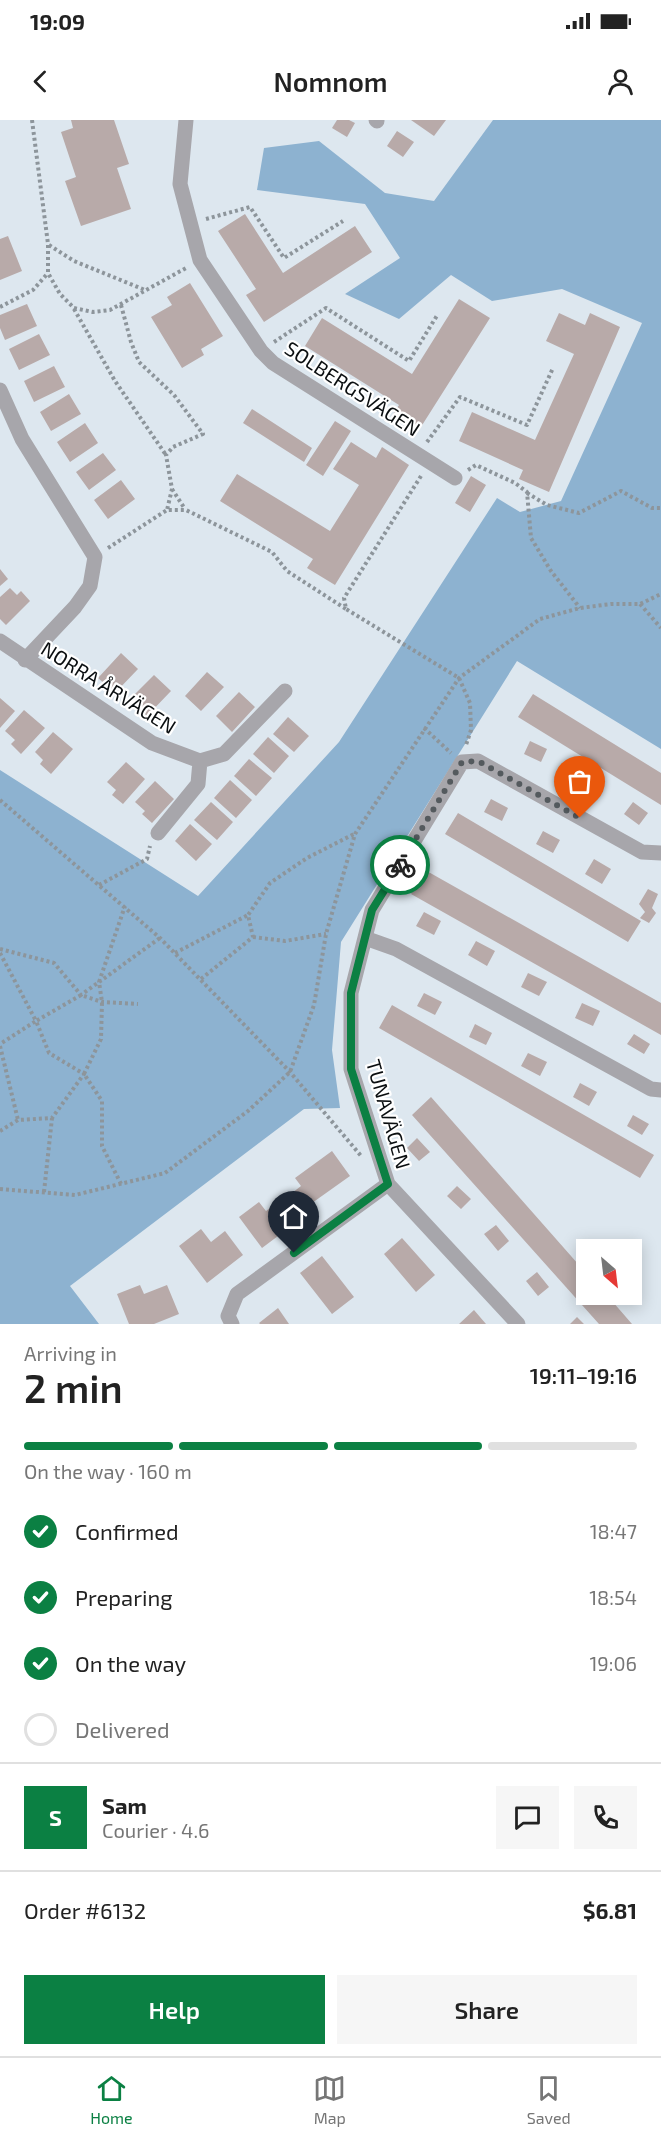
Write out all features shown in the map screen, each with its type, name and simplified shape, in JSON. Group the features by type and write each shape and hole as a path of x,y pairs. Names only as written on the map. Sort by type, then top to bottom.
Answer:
{"street":[{"name":"SOLBERGSVÄGEN","path":"186,120 180,184 200,260 261,351 273,363 455,478"},
{"path":"0,390 22,439 95,557 90,586 25,660"},
{"name":"NORRA ÅRVÄGEN","path":"0,641 25,660 152,743 201,761"},
{"path":"158,833 198,784 201,761 224,754 285,691"},
{"path":"462,762 478,761 642,852 661,854"},
{"name":"TUNAVÄGEN","path":"462,762 372,910 351,993 351,1069 388,1184 518,1324"},
{"path":"365,938 396,948 651,1089 661,1090"},
{"path":"232,1324 228,1316 237,1294 388,1184"}],"path":[{"path":"32,120 48,244 48,273 60,294 74,308 115,381 166,455 172,489 167,510"},
{"path":"190,223 250,207 284,258 343,220"},
{"path":"48,244 74,261 145,291"},
{"path":"74,308 93,312 110,310 200,260"},
{"path":"0,307 33,290 48,273"},
{"path":"120,304 131,342 140,362 174,395 203,434 173,447 166,455"},
{"path":"261,351 326,308 409,362 438,314"},
{"path":"346,609 344,598 460,397 527,425 553,368"},
{"path":"455,478 476,465 515,483 547,505 579,513 621,491 652,508 661,508"},
{"path":"172,489 186,510"},
{"path":"527,492 531,538 551,571 580,608"},
{"path":"95,557 167,510 186,510 272,552 287,571 459,678 470,703 471,730 462,762 424,728"},
{"path":"0,1190 75,1195 165,1173 248,1111 290,1072 314,1005 326,934 355,834 459,678 540,619 580,608 611,604 640,604 661,594"},
{"path":"640,604 661,628"},
{"path":"0,800 160,938 290,1072 366,1161"},
{"path":"99,885 147,859 151,842 158,833"},
{"path":"175,953 248,915 270,883 307,858 355,834"},
{"path":"44,1192 52,1118 84,1074 101,1039 102,1002 99,982 125,906"},
{"path":"248,915 253,937"},
{"path":"201,979 253,937 285,941 326,934"},
{"path":"18,1120 0,1045 81,995 160,938"},
{"path":"0,951 36,1021 49,1053 84,1074 102,1101 102,1146 121,1184"},
{"path":"0,951 54,963 81,995 102,1002 138,1004"},
{"path":"0,1131 18,1120 52,1118"}],"shaded area":[{"path":"493,120 661,120 661,749 517,661 341,942 332,1050 340,1108 304,1109 70,1286 99,1324 0,1324 0,770 198,896 339,742 497,498 520,512 561,501 642,323 562,289 492,301 451,275 399,319 345,294 400,258 365,204 257,190 264,148 319,141 385,193 434,201"}],"building":[{"path":"71,120 114,120 129,164 117,168 131,209 81,226 65,181 76,177 61,132 73,128"},
{"path":"337,120 349,120 355,123 347,137 332,128"},
{"path":"411,120 446,120 434,136"},
{"path":"397,131 414,142 403,157 387,146"},
{"path":"245,214 283,273 355,226 372,252 264,322 246,295 256,289 218,231"},
{"path":"8,236 22,271 0,280 0,239"},
{"path":"190,283 223,336 201,349 204,355 182,368 151,317 172,305 167,297"},
{"path":"459,299 490,318 419,430 393,414 399,405 305,346 322,318 412,374"},
{"path":"27,304 37,326 5,340 0,328 0,315"},
{"path":"559,313 585,325 590,313 620,327 549,492 519,479 523,470 459,441 472,412 535,440 574,354 546,341"},
{"path":"39,334 50,355 19,370 9,349"},
{"path":"54,366 65,387 34,402 24,381"},
{"path":"69,394 81,414 51,431 40,412"},
{"path":"252,409 312,448 304,462 243,423"},
{"path":"335,421 351,431 323,476 306,465"},
{"path":"85,423 98,443 70,462 57,442"},
{"path":"351,442 376,458 382,447 409,465 335,585 307,568 313,559 220,501 237,474 330,531 359,485 333,469"},
{"path":"103,453 116,470 89,490 76,472"},
{"path":"471,476 486,485 470,512 455,503"},
{"path":"121,480 135,499 108,519 94,500"},
{"path":"0,569 8,579 0,586"},
{"path":"10,588 17,595 21,591 30,601 6,625 0,619 0,597"},
{"path":"121,653 138,669 115,693 98,678"},
{"path":"207,672 224,687 201,711 185,696"},
{"path":"154,675 171,691 147,716 130,699"},
{"path":"239,692 255,707 232,732 216,716"},
{"path":"533,694 661,773 661,805 518,717"},
{"path":"0,698 15,711 0,728"},
{"path":"24,710 45,728 21,754 11,744 15,740 5,731"},
{"path":"288,717 309,736 294,752 273,734"},
{"path":"53,732 73,749 51,774 40,764 43,760 35,752"},
{"path":"268,737 289,756 274,773 253,754"},
{"path":"530,741 547,749 541,762 524,754"},
{"path":"249,759 272,778 256,796 234,776"},
{"path":"126,762 145,779 123,804 112,795 116,790 107,782"},
{"path":"583,772 599,780 591,794 575,786"},
{"path":"230,780 252,800 236,818 214,798"},
{"path":"155,781 174,799 152,823 142,814 145,811 135,802"},
{"path":"491,799 508,808 502,821 484,812"},
{"path":"211,802 233,822 217,840 194,820"},
{"path":"633,802 648,813 639,825 624,814"},
{"path":"458,813 641,921 628,942 445,834"},
{"path":"190,824 212,844 196,861 175,841"},
{"path":"543,831 560,840 553,853 536,844"},
{"path":"594,859 611,869 602,884 585,874"},
{"path":"425,870 661,1003 661,1035 411,894"},
{"path":"648,889 658,894 652,908 656,913 649,923 640,918 645,912 639,904"},
{"path":"424,912 441,921 434,935 416,926"},
{"path":"476,941 495,951 487,966 468,955"},
{"path":"528,973 547,982 539,996 521,987"},
{"path":"424,993 442,1002 435,1015 417,1006"},
{"path":"582,1003 600,1011 593,1026 575,1018"},
{"path":"392,1005 654,1155 640,1178 379,1028"},
{"path":"475,1024 492,1033 486,1045 469,1037"},
{"path":"634,1034 650,1044 644,1054 627,1044"},
{"path":"528,1053 547,1062 540,1076 521,1066"},
{"path":"580,1083 597,1092 589,1106 573,1097"},
{"path":"431,1097 576,1262 576,1298 412,1115"},
{"path":"633,1115 649,1124 642,1135 627,1126"},
{"path":"417,1138 430,1152 419,1161 407,1148"},
{"path":"332,1151 350,1176 305,1208 292,1193 301,1186 295,1178"},
{"path":"457,1186 471,1199 461,1209 447,1196"},
{"path":"286,1196 302,1218 262,1248 239,1217 259,1202 266,1211"},
{"path":"496,1225 509,1241 498,1251 484,1234"},
{"path":"201,1229 211,1242 225,1231 243,1255 207,1283 179,1246"},
{"path":"402,1238 435,1275 416,1292 384,1254"},
{"path":"322,1256 354,1297 332,1314 300,1273"},
{"path":"537,1272 549,1287 538,1296 526,1281"},
{"path":"140,1285 144,1294 167,1285 179,1314 154,1324 129,1324 117,1294"},
{"path":"582,1305 616,1305 632,1324 599,1324"},
{"path":"278,1308 289,1324 259,1323"},
{"path":"474,1310 486,1324 459,1324"},
{"path":"577,1317 584,1324 570,1324"}],"way so far":[{"path":"400,865 462,762 478,761 580,818"}],"route":[{"path":"294,1253 388,1184 369,1133 351,1069 351,993 372,910 400,865"}]}
